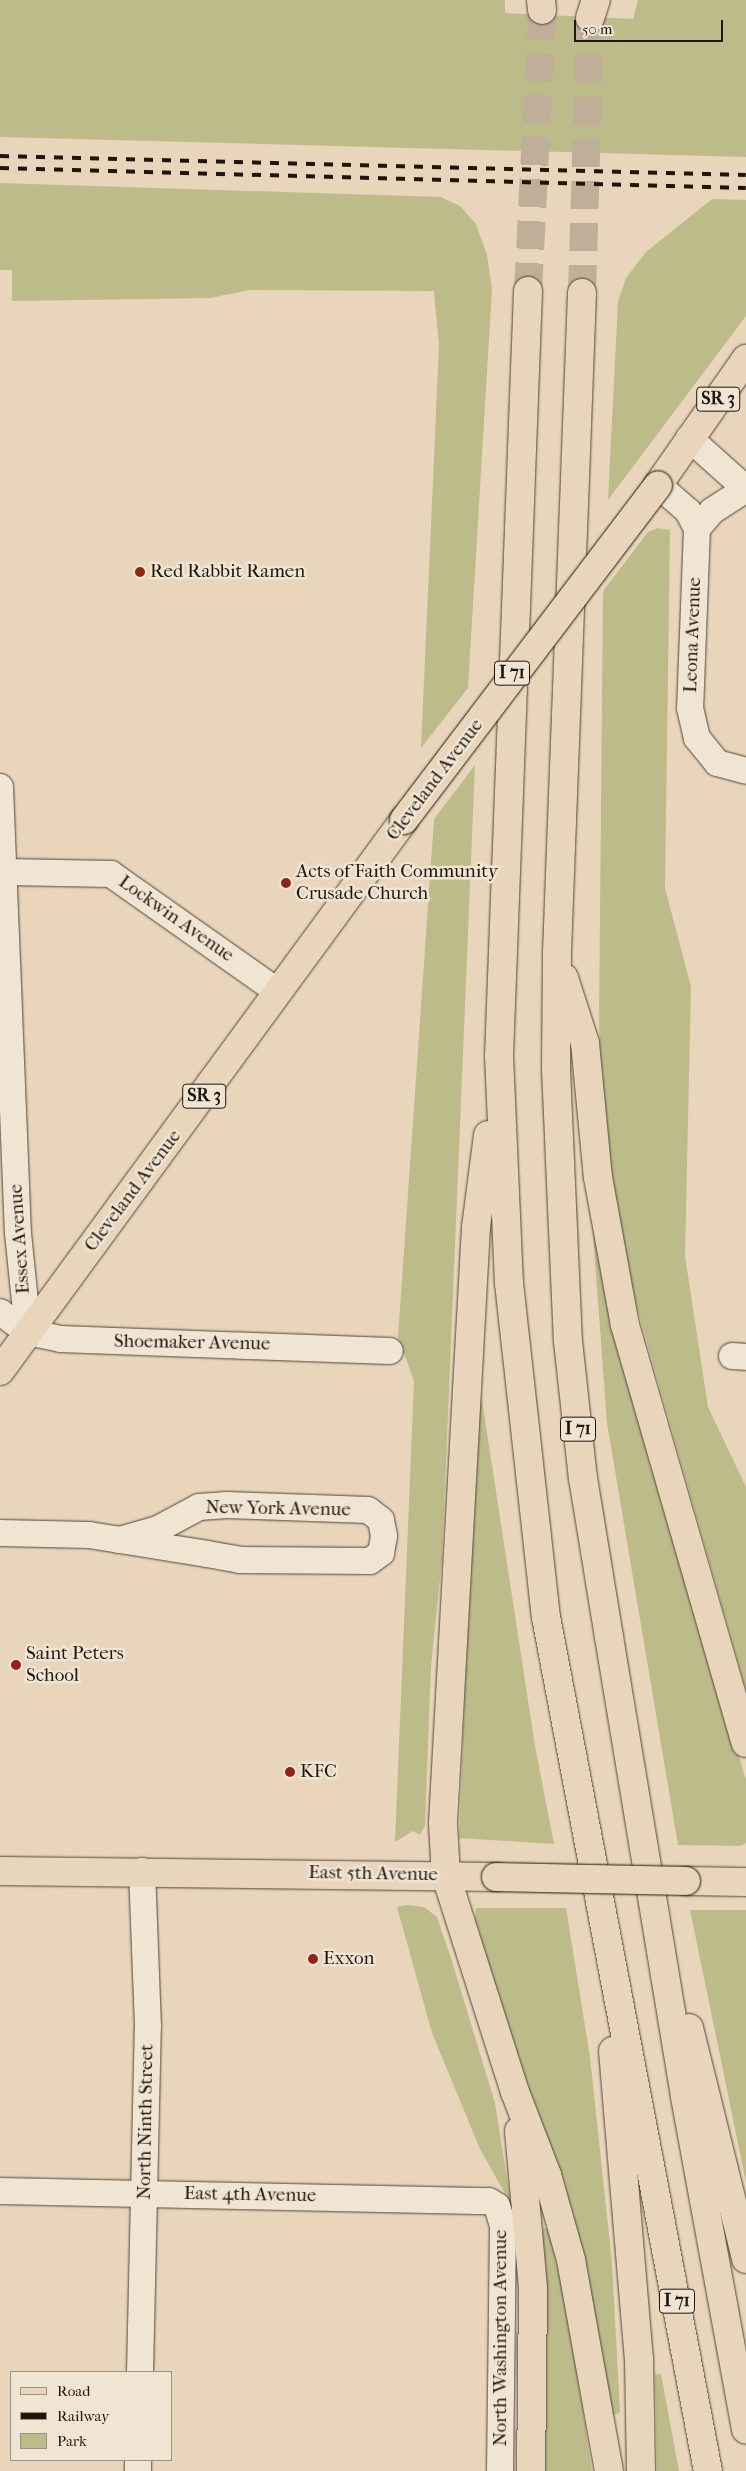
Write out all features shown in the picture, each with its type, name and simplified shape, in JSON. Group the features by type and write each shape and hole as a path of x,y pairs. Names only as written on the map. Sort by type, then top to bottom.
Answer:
{"main road":[{"name":"I 71","path":"528,291 499,1055 508,1274 526,1460 546,1616 601,1920 646,2131 708,2471"},
{"name":"I 71","path":"582,293 557,953 557,1108 568,1341 583,1478 654,1899 685,2097 746,2429"},
{"name":"Cleveland Avenue","path":"0,1371 404,820 658,485 746,359"},
{"path":"557,953 585,1043 598,1177 625,1325 746,1742"},
{"path":"499,1055 476,1227 443,1823 446,1876 515,2092 547,2175 571,2260 610,2471"},
{"name":"East 5th Avenue","path":"0,1871 142,1871 746,1882"},
{"path":"654,1899 713,2116 746,2260"},
{"path":"601,1920 636,2319 641,2471"},
{"path":"515,2092 533,2288 531,2471"}],"street":[{"path":"658,485 688,511 698,528 712,511 746,489 689,438"},
{"name":"Leona Avenue","path":"698,528 690,708 697,738 717,763 746,771"},
{"name":"Essex Avenue","path":"0,787 18,1233 28,1332"},
{"name":"Lockwin Avenue","path":"4,872 111,874 278,992"},
{"name":"Shoemaker Avenue","path":"0,1312 28,1332 71,1340 353,1346 390,1351"},
{"name":"New York Avenue","path":"0,1533 120,1540 240,1560 370,1561 381,1553 384,1536 381,1520 368,1510 227,1505 199,1506 158,1528 120,1540"},
{"name":"North Ninth Street","path":"140,2371 148,2027 142,1871"},
{"name":"East 4th Avenue","path":"0,2191 479,2198 497,2206"},
{"name":"North Washington Avenue","path":"497,2206 503,2226 500,2471"}],"green space":[{"path":"0,0 505,0 505,13 633,19 638,0 746,0 746,157 0,137"},
{"path":"0,183 441,197 460,206 476,224 487,255 492,289 468,688 421,748 439,345 434,291 250,290 210,298 12,301 12,270 0,270"},
{"path":"712,199 746,200 746,316 608,500 618,301 626,278 646,252"},
{"path":"658,528 670,530 665,888 691,987 685,1256 708,1407 746,1487 746,1690 626,1269 603,1120 599,1022 603,591 648,532"},
{"path":"475,765 442,1559 431,1667 425,1826 420,1835 413,1831 395,1842 414,1381 398,1337 434,819"},
{"path":"592,1221 613,1322 746,1780 746,1843 740,1846 678,1845 607,1423"},
{"path":"482,1400 535,1746 554,1844 459,1838 476,1401"},
{"path":"406,1905 424,1907 437,1917 495,2103 511,2204 480,2149 432,2033 397,1907"},
{"path":"476,1908 566,1908 590,2057 612,2263 620,2412 615,2415 611,2413 563,2194 474,1925"},
{"path":"690,1910 746,1910 746,2182"},
{"path":"543,2227 549,2230 569,2319 592,2471 542,2471"},
{"path":"661,2374 679,2471 657,2471 655,2375"}],"tunnel":[{"path":"528,291 542,10"},
{"path":"582,293 590,18"}],"railway":[{"path":"0,156 746,175"},
{"path":"0,168 746,188"}],"place":[{"name":"Red Rabbit Ramen","path":"140,572"},
{"name":"Acts of Faith Community Crusade Church","path":"286,883"},
{"name":"Saint Peters School","path":"16,1665"},
{"name":"KFC","path":"290,1772"},
{"name":"Exxon","path":"313,1959"}]}
